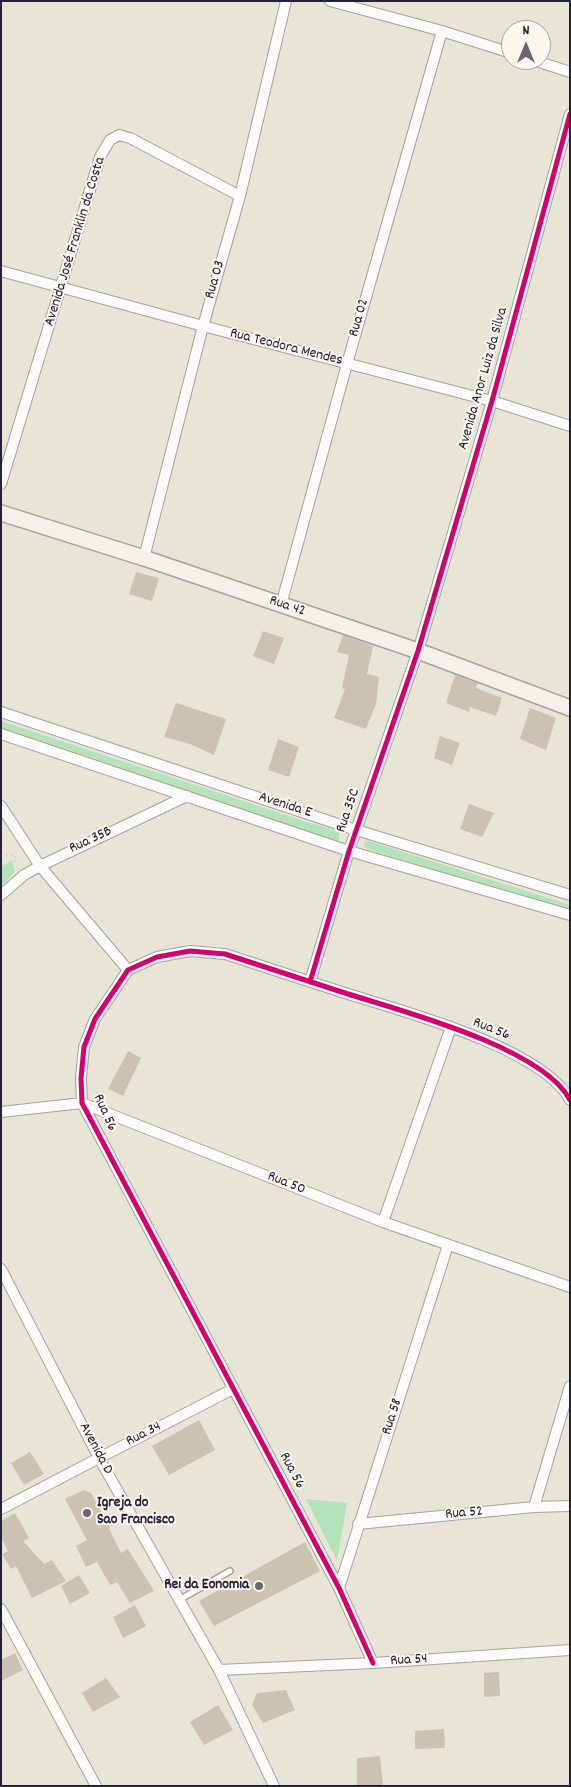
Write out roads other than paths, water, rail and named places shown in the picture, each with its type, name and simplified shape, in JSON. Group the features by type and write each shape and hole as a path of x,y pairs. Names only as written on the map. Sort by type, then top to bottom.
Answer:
{"street":[{"name":"Rua 03","path":"144,558 203,326 240,196 286,1"},
{"path":"330,1 442,31 501,50"},
{"name":"Rua 02","path":"281,605 347,364 442,31"},
{"path":"551,66 570,72"},
{"name":"Avenida Anor Luiz da Silva","path":"418,651 492,401 570,114"},
{"name":"Avenida José Franklin da Costa","path":"1,484 62,288 100,157 110,140 119,135 130,138 240,196"},
{"name":"Rua Teodora Mendes","path":"1,271 492,401 570,426"},
{"name":"Rua 42","path":"1,514 144,558 418,651 569,706"},
{"name":"Rua 35C","path":"310,982 349,851 418,651"},
{"name":"Avenida E","path":"1,712 356,830 570,895"},
{"name":"Avenida E","path":"1,734 349,851 570,914"},
{"name":"Rua 35B","path":"1,895 24,875 40,866 187,796"},
{"path":"1,806 40,866 128,970"},
{"name":"Rua 56","path":"373,1663 339,1588 82,1103 81,1078 84,1048 95,1019 128,970 157,957 190,950 225,954 451,1027 511,1052 549,1076 569,1096"},
{"path":"383,1222 451,1027"},
{"name":"Rua 50","path":"1,1112 82,1103 383,1222 570,1286"},
{"name":"Rua 58","path":"339,1588 448,1245"},
{"name":"Avenida D","path":"1,1269 99,1458 219,1670 274,1786"},
{"path":"534,1507 570,1386"},
{"name":"Rua 34","path":"1,1509 234,1390"},
{"name":"Rua 52","path":"358,1524 534,1507 570,1506"},
{"path":"1,1609 96,1786"},
{"name":"Rua 54","path":"219,1670 373,1663 570,1650"}],"lane":[{"path":"179,1600 230,1571"}],"place":[{"name":"Igreja do Sao Francisco","path":"87,1513"},
{"name":"Rei da Eonomia","path":"259,1586"}]}
